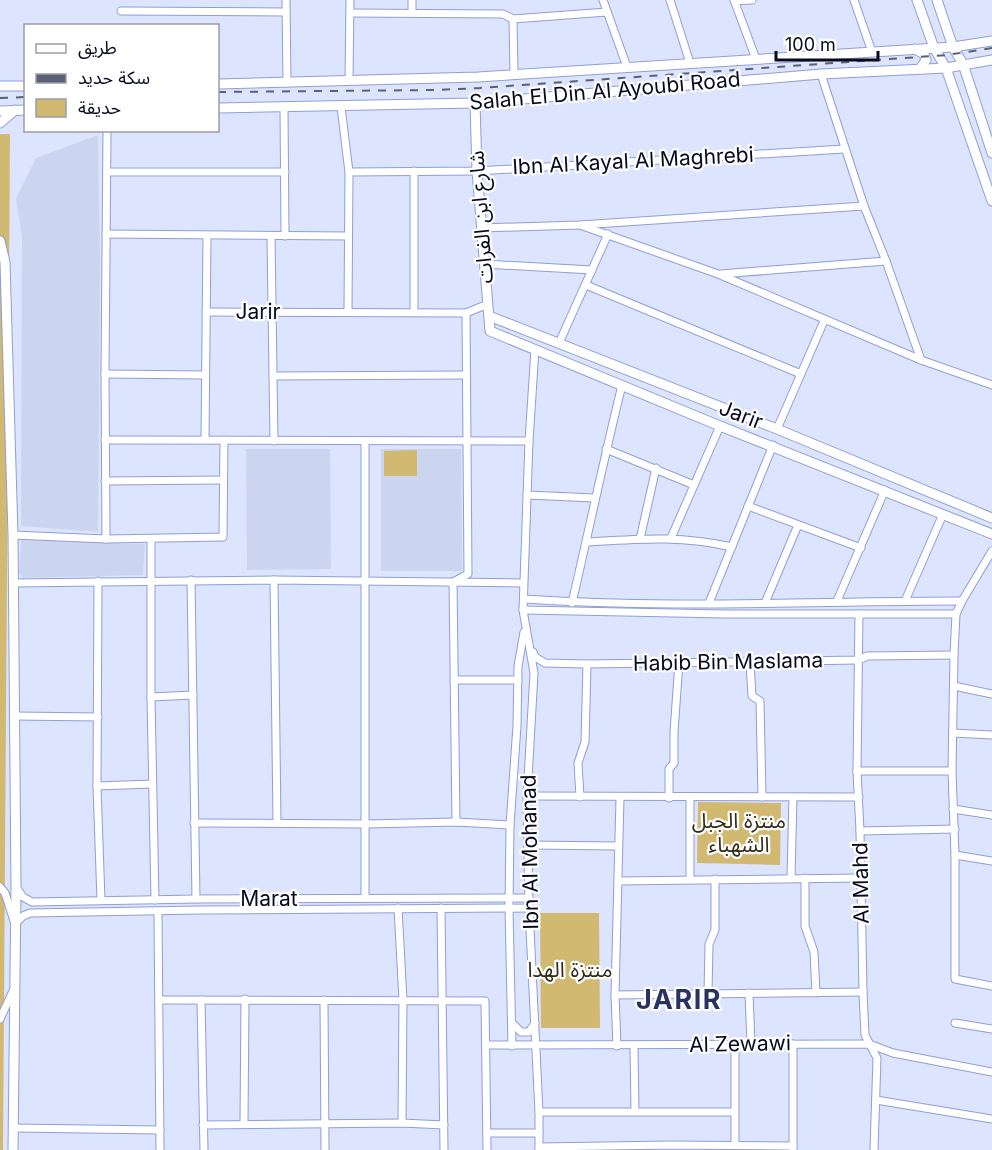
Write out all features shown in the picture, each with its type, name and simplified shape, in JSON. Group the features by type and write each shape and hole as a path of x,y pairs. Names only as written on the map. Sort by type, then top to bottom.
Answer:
{"main road":[{"path":"917,0 934,48 952,84 992,201"},
{"path":"937,0 953,47 963,64 992,153"},
{"name":"Salah El Din Al Ayoubi Road","path":"219,84 514,75 953,47 992,41"},
{"path":"915,49 924,54 926,60 920,69"},
{"name":"Salah El Din Al Ayoubi Road","path":"219,108 475,103 821,74 946,68 992,60"},
{"path":"952,84 953,76 959,74 967,76"},
{"path":"0,86 24,86"},
{"name":"شارع ابن الفرات","path":"475,103 477,171 490,330"},
{"path":"0,111 20,110"},
{"path":"0,123 20,110"},
{"path":"0,240 5,262 14,583 16,887 14,1150"},
{"path":"0,281 5,298"},
{"name":"Jarir","path":"489,316 777,429 992,518"},
{"name":"Jarir","path":"490,330 720,426 773,445 992,534"}],"street":[{"path":"286,0 287,83"},
{"path":"349,80 350,0"},
{"path":"412,0 412,12"},
{"path":"603,0 627,67"},
{"path":"669,0 690,63"},
{"path":"752,0 734,1 756,59"},
{"path":"854,0 872,52"},
{"path":"121,11 286,12"},
{"path":"350,12 503,14 513,19 607,12"},
{"path":"513,19 514,75"},
{"path":"821,74 844,149 921,360"},
{"path":"284,107 285,236"},
{"path":"341,107 349,172 348,312"},
{"path":"106,539 107,132"},
{"name":"Ibn Al Kayal Al Maghrebi","path":"349,172 477,171 844,149"},
{"path":"414,171 414,312"},
{"path":"107,172 285,172"},
{"path":"482,228 580,225 864,206"},
{"path":"580,225 718,274 824,321 921,360 992,385"},
{"path":"106,234 348,236"},
{"path":"559,343 608,234"},
{"path":"205,439 207,236"},
{"path":"271,236 274,441"},
{"path":"718,274 886,261"},
{"path":"484,264 592,270"},
{"path":"586,285 801,374"},
{"name":"Jarir","path":"206,312 466,313 488,304"},
{"path":"453,582 468,574 466,313"},
{"path":"777,429 824,321"},
{"name":"Ibn Al Mohanad","path":"535,350 523,610 534,673 527,796 529,908 539,1148"},
{"path":"105,374 205,375"},
{"path":"273,375 466,375"},
{"path":"572,603 587,542 594,498 622,385"},
{"path":"672,538 720,426"},
{"path":"105,440 529,441"},
{"path":"13,535 106,539 223,537 224,440"},
{"path":"364,898 366,824 365,441"},
{"path":"709,603 773,445"},
{"path":"606,449 694,484"},
{"path":"640,538 656,468"},
{"path":"105,481 223,480"},
{"path":"837,602 885,490"},
{"path":"527,495 594,498"},
{"path":"748,506 861,548"},
{"path":"906,601 943,513"},
{"path":"765,603 798,525"},
{"path":"587,542 672,538 701,540 732,547"},
{"path":"151,539 155,900"},
{"path":"992,551 956,614 952,771 956,855 955,979 992,986"},
{"path":"190,580 196,899"},
{"path":"274,580 277,823"},
{"path":"14,583 366,580 523,583"},
{"path":"98,581 97,786 101,900"},
{"path":"453,582 456,822"},
{"path":"524,599 572,603 962,600"},
{"path":"523,610 724,614 956,614"},
{"name":"Al Mahd","path":"859,614 857,771 863,992 865,1035 877,1058 874,1150"},
{"name":"Ibn Al Mohanad","path":"512,1046 510,825 517,726 518,666 525,627"},
{"name":"Habib Bin Maslama","path":"525,627 535,657 545,663 750,663 859,660 867,656 954,655"},
{"path":"669,798 669,769 674,763 679,662"},
{"path":"750,663 752,696 760,701 762,798"},
{"path":"580,796 578,763 585,742 587,664"},
{"path":"454,680 518,680"},
{"path":"954,686 992,694"},
{"path":"151,697 193,695"},
{"path":"15,716 98,717"},
{"path":"953,734 992,735"},
{"path":"857,771 952,771"},
{"path":"97,786 152,784"},
{"path":"527,796 859,797"},
{"path":"791,877 793,797"},
{"path":"617,1046 615,995 620,798"},
{"path":"690,798 690,879"},
{"path":"953,809 992,815"},
{"path":"194,823 456,822 510,825"},
{"path":"860,831 955,829"},
{"path":"528,845 618,846"},
{"path":"956,855 992,861"},
{"path":"805,878 805,926 814,952 816,993"},
{"path":"618,880 861,878"},
{"path":"708,994 709,944 715,930 715,879"},
{"path":"0,886 5,893 15,924"},
{"name":"Marat","path":"16,887 29,901 48,902 529,898"},
{"path":"484,898 491,902 490,906 485,909"},
{"path":"48,902 41,907 42,910 50,913"},
{"path":"398,908 403,999 402,1123"},
{"path":"441,908 444,1150"},
{"name":"Marat","path":"15,924 27,914 50,913 529,908"},
{"path":"159,912 160,1150"},
{"path":"0,1018 14,990"},
{"path":"615,995 863,992"},
{"path":"749,993 751,1044"},
{"path":"244,1124 245,999"},
{"path":"159,1000 442,999 485,1001 487,1150"},
{"path":"201,1000 204,1150"},
{"path":"324,1000 325,1150"},
{"path":"513,1024 521,1032 529,1032 535,1023"},
{"path":"955,1023 992,1029"},
{"path":"735,1044 735,1144"},
{"path":"539,1148 735,1144 793,1148 793,1044"},
{"name":"Al Zewawi","path":"486,1046 869,1044 893,1053 992,1072"},
{"path":"634,1046 636,1111"},
{"path":"876,1100 992,1119"},
{"path":"539,1112 734,1112"},
{"path":"203,1125 402,1123 444,1125"},
{"path":"14,1128 160,1130"},
{"path":"487,1133 539,1133"}],"shaded area":[{"path":"98,135 100,262 98,532 21,526 22,237 16,198 36,158"},
{"path":"246,449 330,449 331,569 247,570"},
{"path":"381,449 461,449 462,571 381,571"},
{"path":"21,540 145,544 143,575 23,578 19,572"}],"green space":[{"path":"0,134 10,134 3,1150 0,1150"},
{"path":"417,450 417,476 384,476 384,451"},
{"name":"منتزة الجبل الشهباء","path":"698,802 781,803 780,865 697,863"},
{"name":"منتزة الهدا","path":"540,913 599,913 600,1028 541,1028"}],"railway":[{"path":"219,92 480,88 947,55 992,48"},
{"path":"0,98 24,97"}],"district":[{"name":"JARIR","path":"679,1000"}]}
